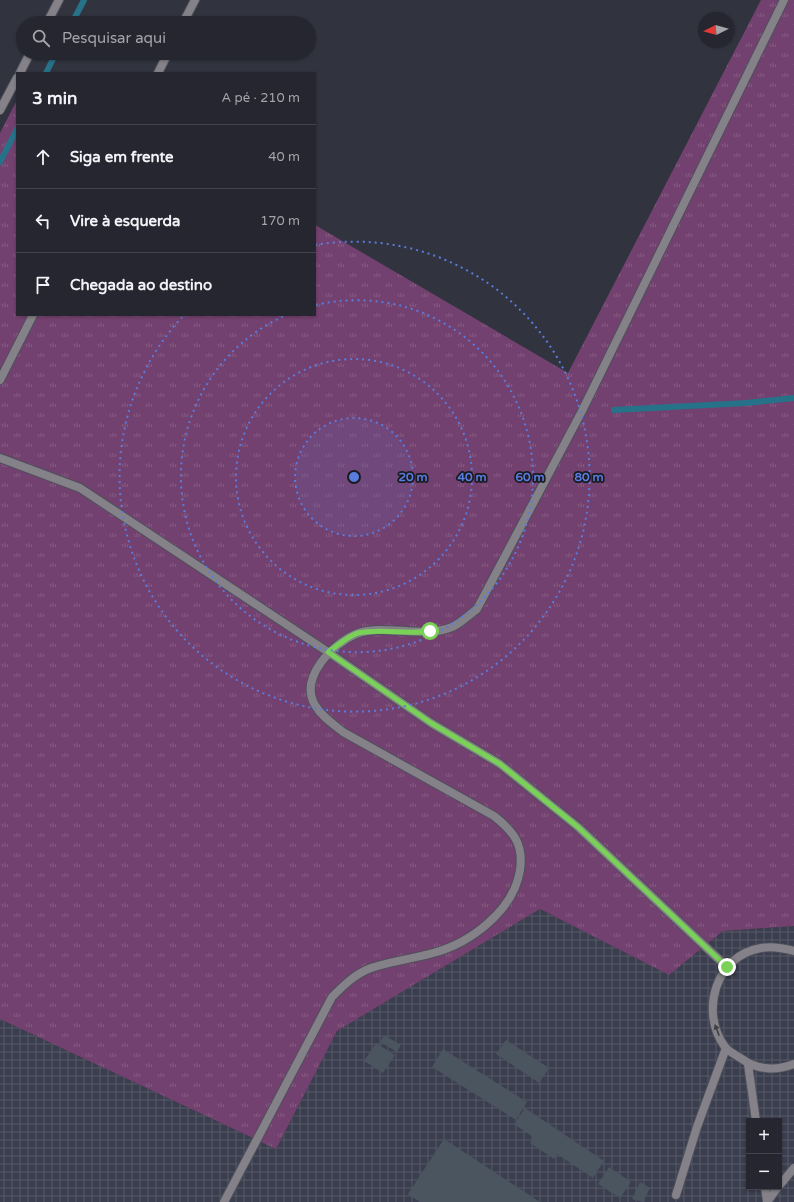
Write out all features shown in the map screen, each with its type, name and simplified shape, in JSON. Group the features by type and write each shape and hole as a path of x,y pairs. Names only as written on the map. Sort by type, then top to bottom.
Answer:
{"street":[{"path":"50,16 59,0"},
{"path":"187,16 195,0"},
{"path":"224,1202 332,997 349,980 370,968 435,953 472,935 489,922 508,903 515,890 521,862 515,836 494,816 343,732 325,717 314,704 310,689 313,677 328,652 356,634 381,630 419,633 452,627 477,609 582,411 784,0"},
{"path":"20,72 26,60"},
{"path":"158,72 164,60"},
{"path":"0,110 16,80"},
{"path":"0,380 32,316"},
{"path":"0,458 80,488 328,652 431,723 500,764 578,827 727,967"},
{"path":"794,951 779,947 760,948 742,955 727,967 717,983 712,1002 713,1021 726,1048 748,1064 767,1069 786,1068 794,1064"},
{"path":"676,1195 697,1127 726,1048"},
{"path":"748,1064 756,1118"},
{"path":"782,1183 794,1168"},
{"path":"765,1190 767,1202"},
{"path":"767,1202 777,1190"}],"shaded area":[{"path":"540,909 669,975 723,931 794,926 794,1202 0,1202 0,1019 276,1149 337,1031"}],"green space":[{"path":"761,0 794,0 794,926 723,931 669,975 540,909 337,1031 276,1149 0,1019 0,133 16,102 16,316 316,316 316,226 568,373"}],"building":[{"path":"384,1035 401,1045 397,1052 380,1042"},
{"path":"506,1040 549,1068 539,1083 496,1054"},
{"path":"376,1043 395,1055 383,1073 364,1061"},
{"path":"443,1049 527,1102 516,1120 432,1067"},
{"path":"525,1108 604,1161 593,1178 557,1154 554,1159 530,1143 533,1137 514,1124"},
{"path":"444,1139 540,1202 420,1202 408,1194"},
{"path":"609,1167 631,1182 620,1198 598,1184"},
{"path":"640,1182 650,1188 643,1202 632,1199"}],"waterway":[{"path":"76,16 84,0"},
{"path":"46,72 52,60"},
{"path":"0,162 16,131"},
{"path":"614,410 746,403 794,398"}],"route":[{"path":"430,631 419,633 381,630 356,634 328,652 431,723 500,764 578,827 727,967"}]}
